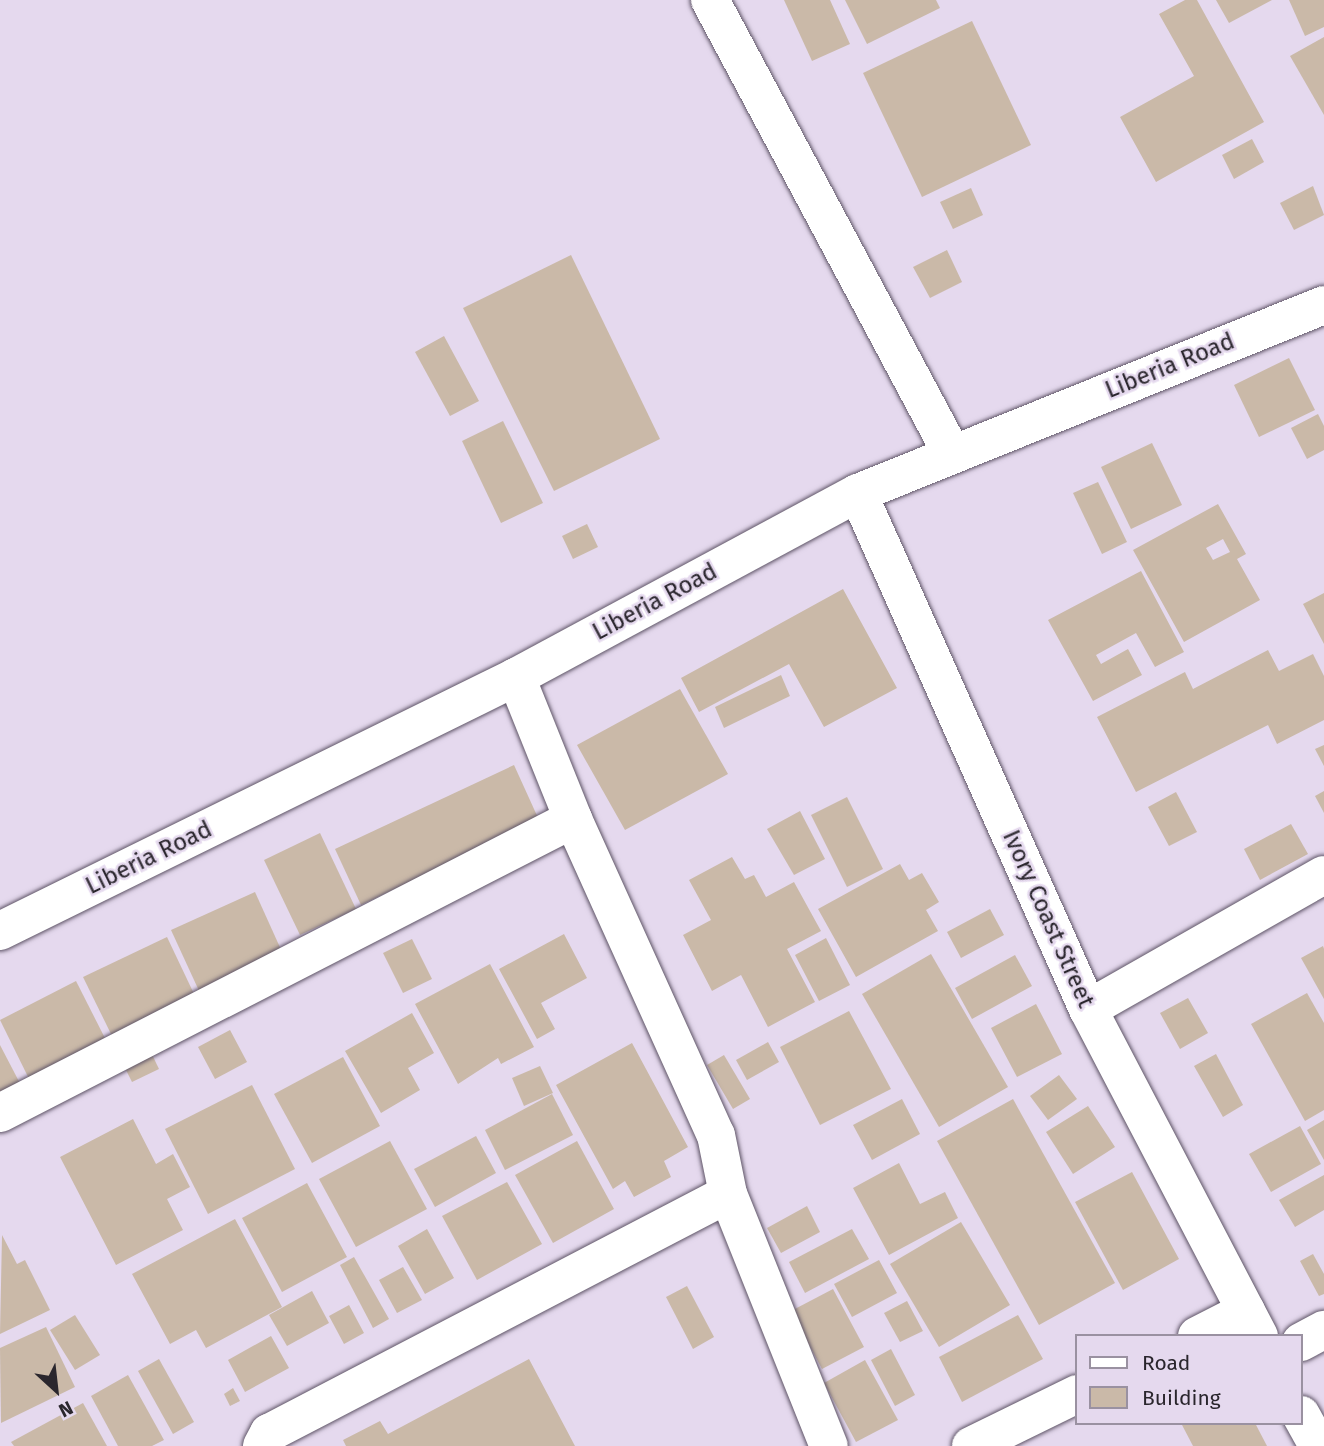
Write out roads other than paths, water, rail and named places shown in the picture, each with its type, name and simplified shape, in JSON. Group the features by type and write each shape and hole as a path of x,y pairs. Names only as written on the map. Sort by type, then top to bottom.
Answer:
{"street":[{"path":"710,0 951,452"},
{"name":"Liberia Road","path":"0,931 516,677 858,493 951,452 1324,305"},
{"name":"Ivory Coast Street","path":"858,493 1088,1009 1253,1324"},
{"path":"516,677 573,819 716,1135 728,1194 829,1446"},
{"path":"0,1113 573,819"},
{"path":"1088,1009 1324,875"},
{"path":"262,1446 269,1433 728,1194"},
{"path":"1206,1334 1253,1324"},
{"path":"1303,1341 1324,1330"},
{"path":"971,1446 1076,1394"},
{"path":"1303,1419 1318,1446"}]}
